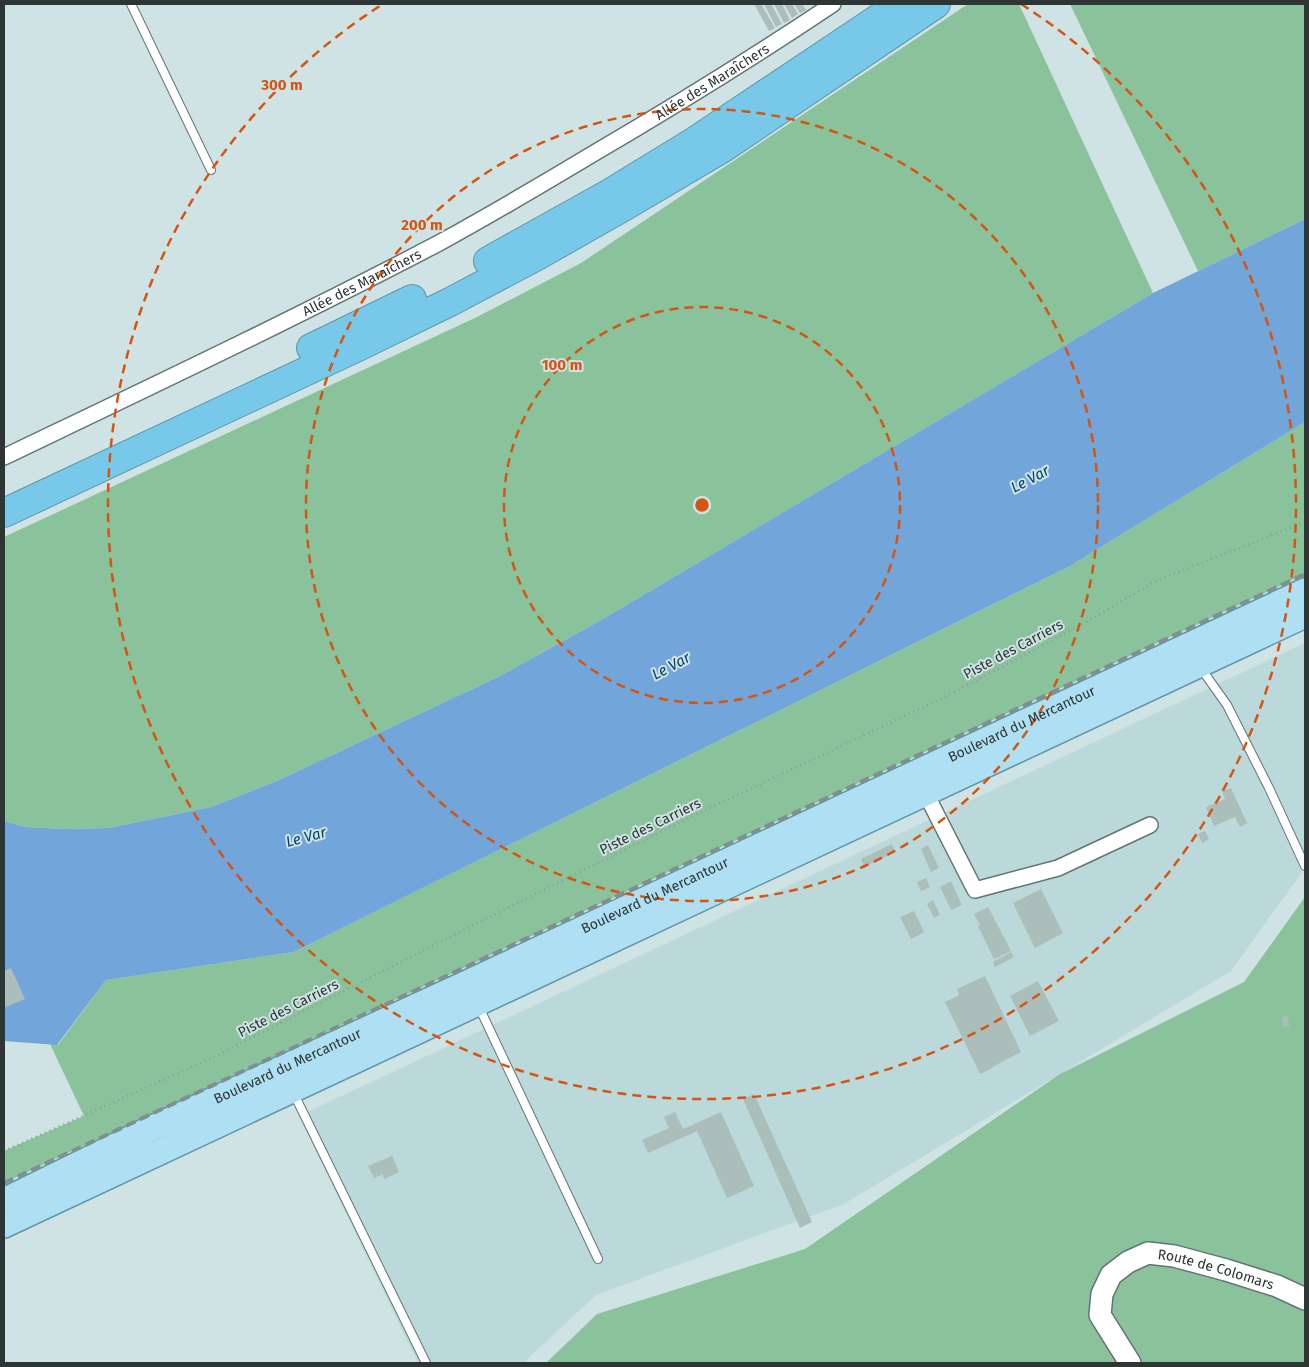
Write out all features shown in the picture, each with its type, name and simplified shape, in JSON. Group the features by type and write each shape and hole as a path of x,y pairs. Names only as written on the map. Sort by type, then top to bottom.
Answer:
{"highway":[{"path":"847,39 893,4"},
{"path":"4,492 328,340 474,268 610,193 696,141 900,4"},
{"path":"4,513 362,345 450,302 537,256 723,148 936,4"}],"main road":[{"name":"Boulevard du Mercantour","path":"4,1201 146,1131 474,980 1305,591"},
{"name":"Boulevard du Mercantour","path":"4,1225 1305,616"}],"street":[{"name":"Allée des Maraîchers","path":"4,457 290,320 439,242 672,108 788,35 833,4"},
{"path":"926,794 976,890 1058,868 1150,825"},
{"name":"Route de Colomars","path":"1130,1363 1100,1315 1102,1294 1110,1275 1128,1262 1148,1253 1174,1256 1226,1270 1277,1286 1305,1298"}],"lane":[{"path":"131,4 211,170"},
{"path":"1199,665 1227,705 1269,788 1305,866"},
{"path":"477,1003 598,1259"},
{"path":"292,1090 426,1363"}],"path":[{"name":"Piste des Carriers","path":"4,1151 204,1062 676,824 951,694 1156,581 1305,522"}],"shaded area":[{"path":"1305,643 1305,868 1231,971 844,1204 596,1295 523,1363 418,1363 299,1116"}],"green space":[{"path":"968,4 1019,4 1153,293 603,619 500,676 279,780 211,807 109,828 66,829 26,827 4,821 4,537 477,317 581,263"},
{"path":"1070,4 1305,4 1305,219 1198,271"},
{"path":"1305,422 1305,574 4,1183 4,1151 84,1116 50,1044 58,1045 106,980 294,952 1070,566"},
{"path":"1305,897 1305,1363 546,1363 597,1314 805,1249 1060,1074 1244,982"}],"water":[{"name":"Le Var","path":"1305,219 1305,422 1070,566 294,952 106,980 57,1045 4,1041 4,821 26,827 66,829 109,828 211,807 279,780 500,676 603,619 1153,293"}],"building":[{"path":"754,4 761,4 775,28 769,31"},
{"path":"764,4 771,4 782,24 776,27"},
{"path":"774,4 782,4 790,20 784,23"},
{"path":"784,4 792,4 798,14 792,18"},
{"path":"794,4 802,4 806,10 800,13"},
{"path":"1231,788 1247,823 1240,827 1235,817 1214,826 1206,807 1225,799 1222,791"},
{"path":"1205,831 1209,839 1202,843 1198,834"},
{"path":"892,844 895,852 864,867 861,859"},
{"path":"928,845 939,868 931,872 921,849"},
{"path":"926,878 930,887 921,891 917,882"},
{"path":"951,881 962,905 951,910 940,887"},
{"path":"1041,889 1063,933 1035,948 1013,903"},
{"path":"933,900 940,915 934,918 927,904"},
{"path":"988,907 1011,951 994,959 974,914"},
{"path":"914,911 924,932 911,939 900,917"},
{"path":"1011,952 1014,957 995,967 993,962"},
{"path":"11,968 25,999 4,1008 4,971"},
{"path":"985,976 1021,1052 980,1074 945,1002 959,995 957,989"},
{"path":"1038,981 1059,1021 1030,1036 1010,996"},
{"path":"1288,1016 1289,1027 1283,1027 1282,1017"},
{"path":"754,1094 812,1222 800,1228 743,1099"},
{"path":"675,1112 683,1129 721,1112 754,1186 727,1198 697,1131 648,1153 642,1140 669,1128 664,1117"},
{"path":"392,1156 399,1172 384,1179 383,1174 374,1178 368,1166"}],"railway":[{"path":"4,1183 1305,574"}]}
